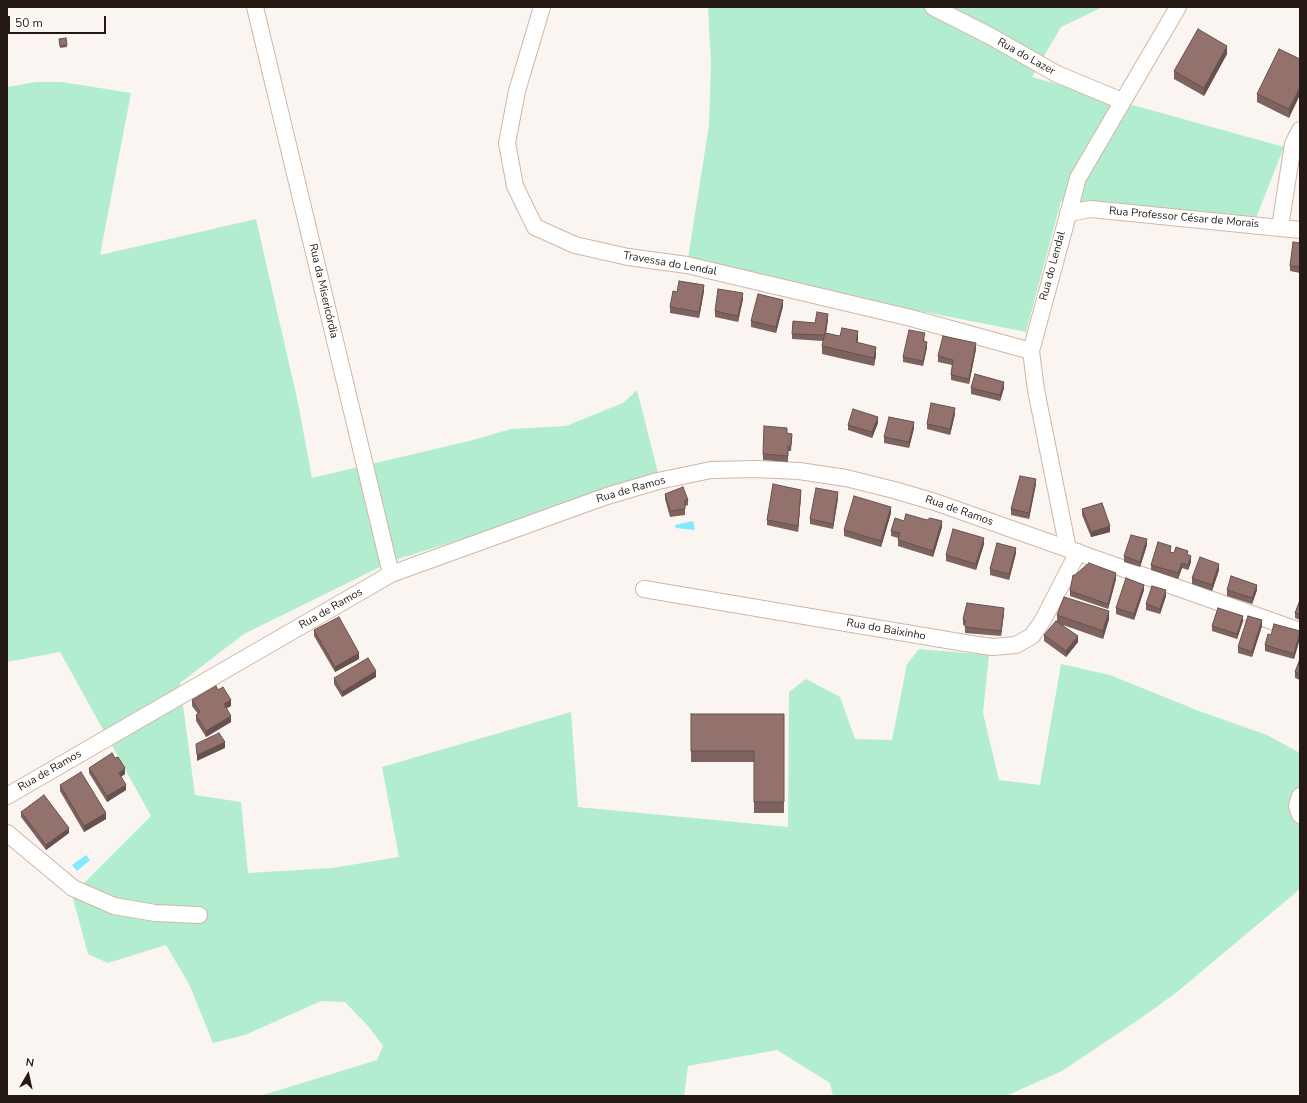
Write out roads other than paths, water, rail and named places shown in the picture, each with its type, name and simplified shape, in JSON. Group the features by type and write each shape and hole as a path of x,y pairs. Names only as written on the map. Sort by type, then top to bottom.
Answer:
{"street":[{"name":"Rua da Misericórdia","path":"255,7 391,574"},
{"name":"Travessa do Lendal","path":"542,7 517,91 507,143 515,186 535,227 575,245 628,257 687,265 911,318 1031,351"},
{"name":"Rua do Lazer","path":"933,7 990,36 1057,74 1122,101"},
{"name":"Rua do Lendal","path":"1073,550 1036,390 1031,351 1078,178 1178,7"},
{"path":"1280,227 1292,144 1300,130"},
{"name":"Rua Professor César de Morais","path":"1068,213 1091,209 1300,230"},
{"name":"Rua de Ramos","path":"7,796 391,574 606,496 658,481 711,470 755,469 792,471 846,478 935,502 1300,631"},
{"name":"Rua do Baixinho","path":"644,588 965,643 992,647 1016,645 1032,636 1043,620 1073,550"},
{"path":"1300,796 1297,806 1300,815"},
{"path":"7,833 73,888 114,906 155,913 199,915"}],"water":[{"path":"693,521 695,530 676,528 675,525"},
{"path":"86,855 90,860 77,871 72,865"}]}
